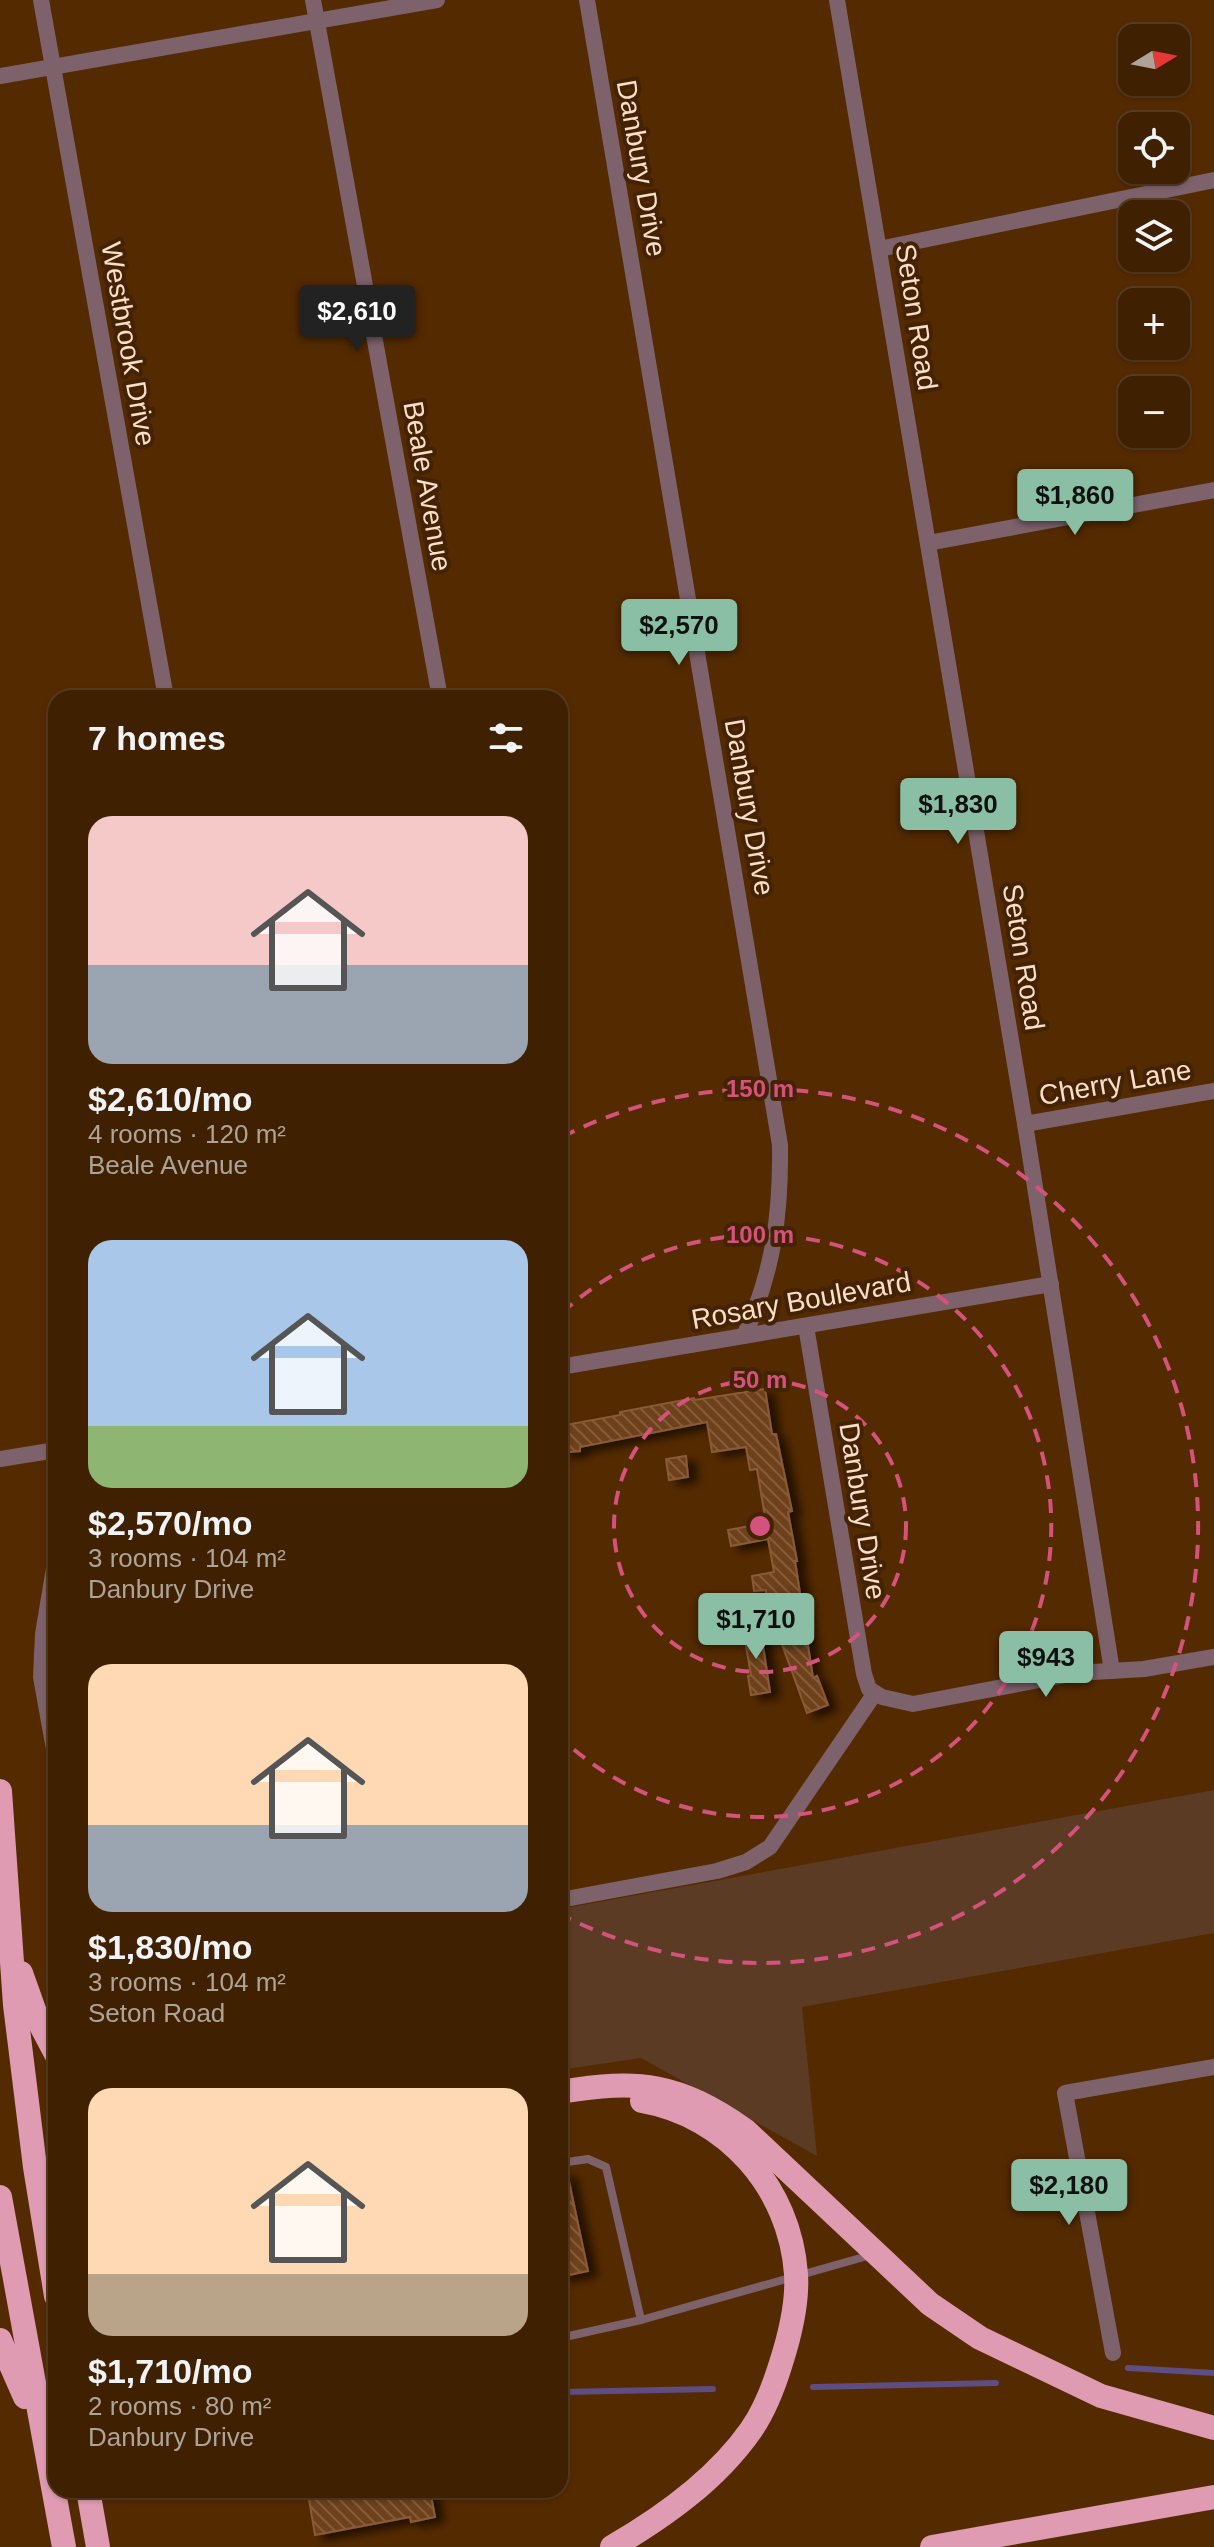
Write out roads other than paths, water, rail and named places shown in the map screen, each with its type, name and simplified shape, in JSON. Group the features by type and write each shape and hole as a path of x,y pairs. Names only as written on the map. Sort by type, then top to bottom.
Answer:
{"highway":[{"path":"0,1791 15,2005 48,2247"},
{"path":"10,1941 37,2018 48,2039"},
{"path":"568,2091 627,2084 659,2087 716,2109 745,2130 930,2304 980,2338 1101,2396 1214,2428"},
{"path":"568,2106 598,2100 636,2100 661,2105 707,2125 730,2142 755,2167 773,2193 786,2226 796,2276 795,2306 786,2348 773,2387 752,2428 725,2462 695,2490 663,2515 612,2547"},
{"path":"0,2197 48,2462"},
{"path":"0,2340 46,2451"},
{"path":"932,2547 1214,2497"},
{"path":"55,2498 64,2547"},
{"path":"89,2498 98,2547"}],"street":[{"name":"Westbrook Drive","path":"41,0 165,690"},
{"name":"Beale Avenue","path":"313,0 439,690"},
{"path":"0,76 437,0"},
{"name":"Danbury Drive","path":"587,0 780,1145 781,1176 769,1271 744,1336"},
{"name":"Seton Road","path":"839,8 1025,1124 1112,1671"},
{"path":"879,249 1214,180"},
{"path":"928,543 1214,490"},
{"name":"Cherry Lane","path":"1025,1124 1214,1091"},
{"name":"Rosary Boulevard","path":"568,1365 1051,1284"},
{"name":"Danbury Drive","path":"806,1326 864,1674 869,1689 879,1695"},
{"path":"0,1459 48,1451"},
{"path":"48,1604 43,1634 48,1655"},
{"path":"568,1899 717,1871 746,1862 770,1847 879,1695 913,1704 1076,1673 1144,1669 1214,1657"},
{"path":"48,1661 41,1677 48,1716"},
{"path":"1113,2353 1065,2093 1214,2067"}],"lane":[{"path":"568,2162 588,2159 606,2167 641,2320"},
{"path":"568,2336 641,2320 875,2253"}],"waterway":[{"path":"1128,2368 1214,2373"},
{"path":"813,2387 996,2383"},
{"path":"568,2392 713,2389"}]}
